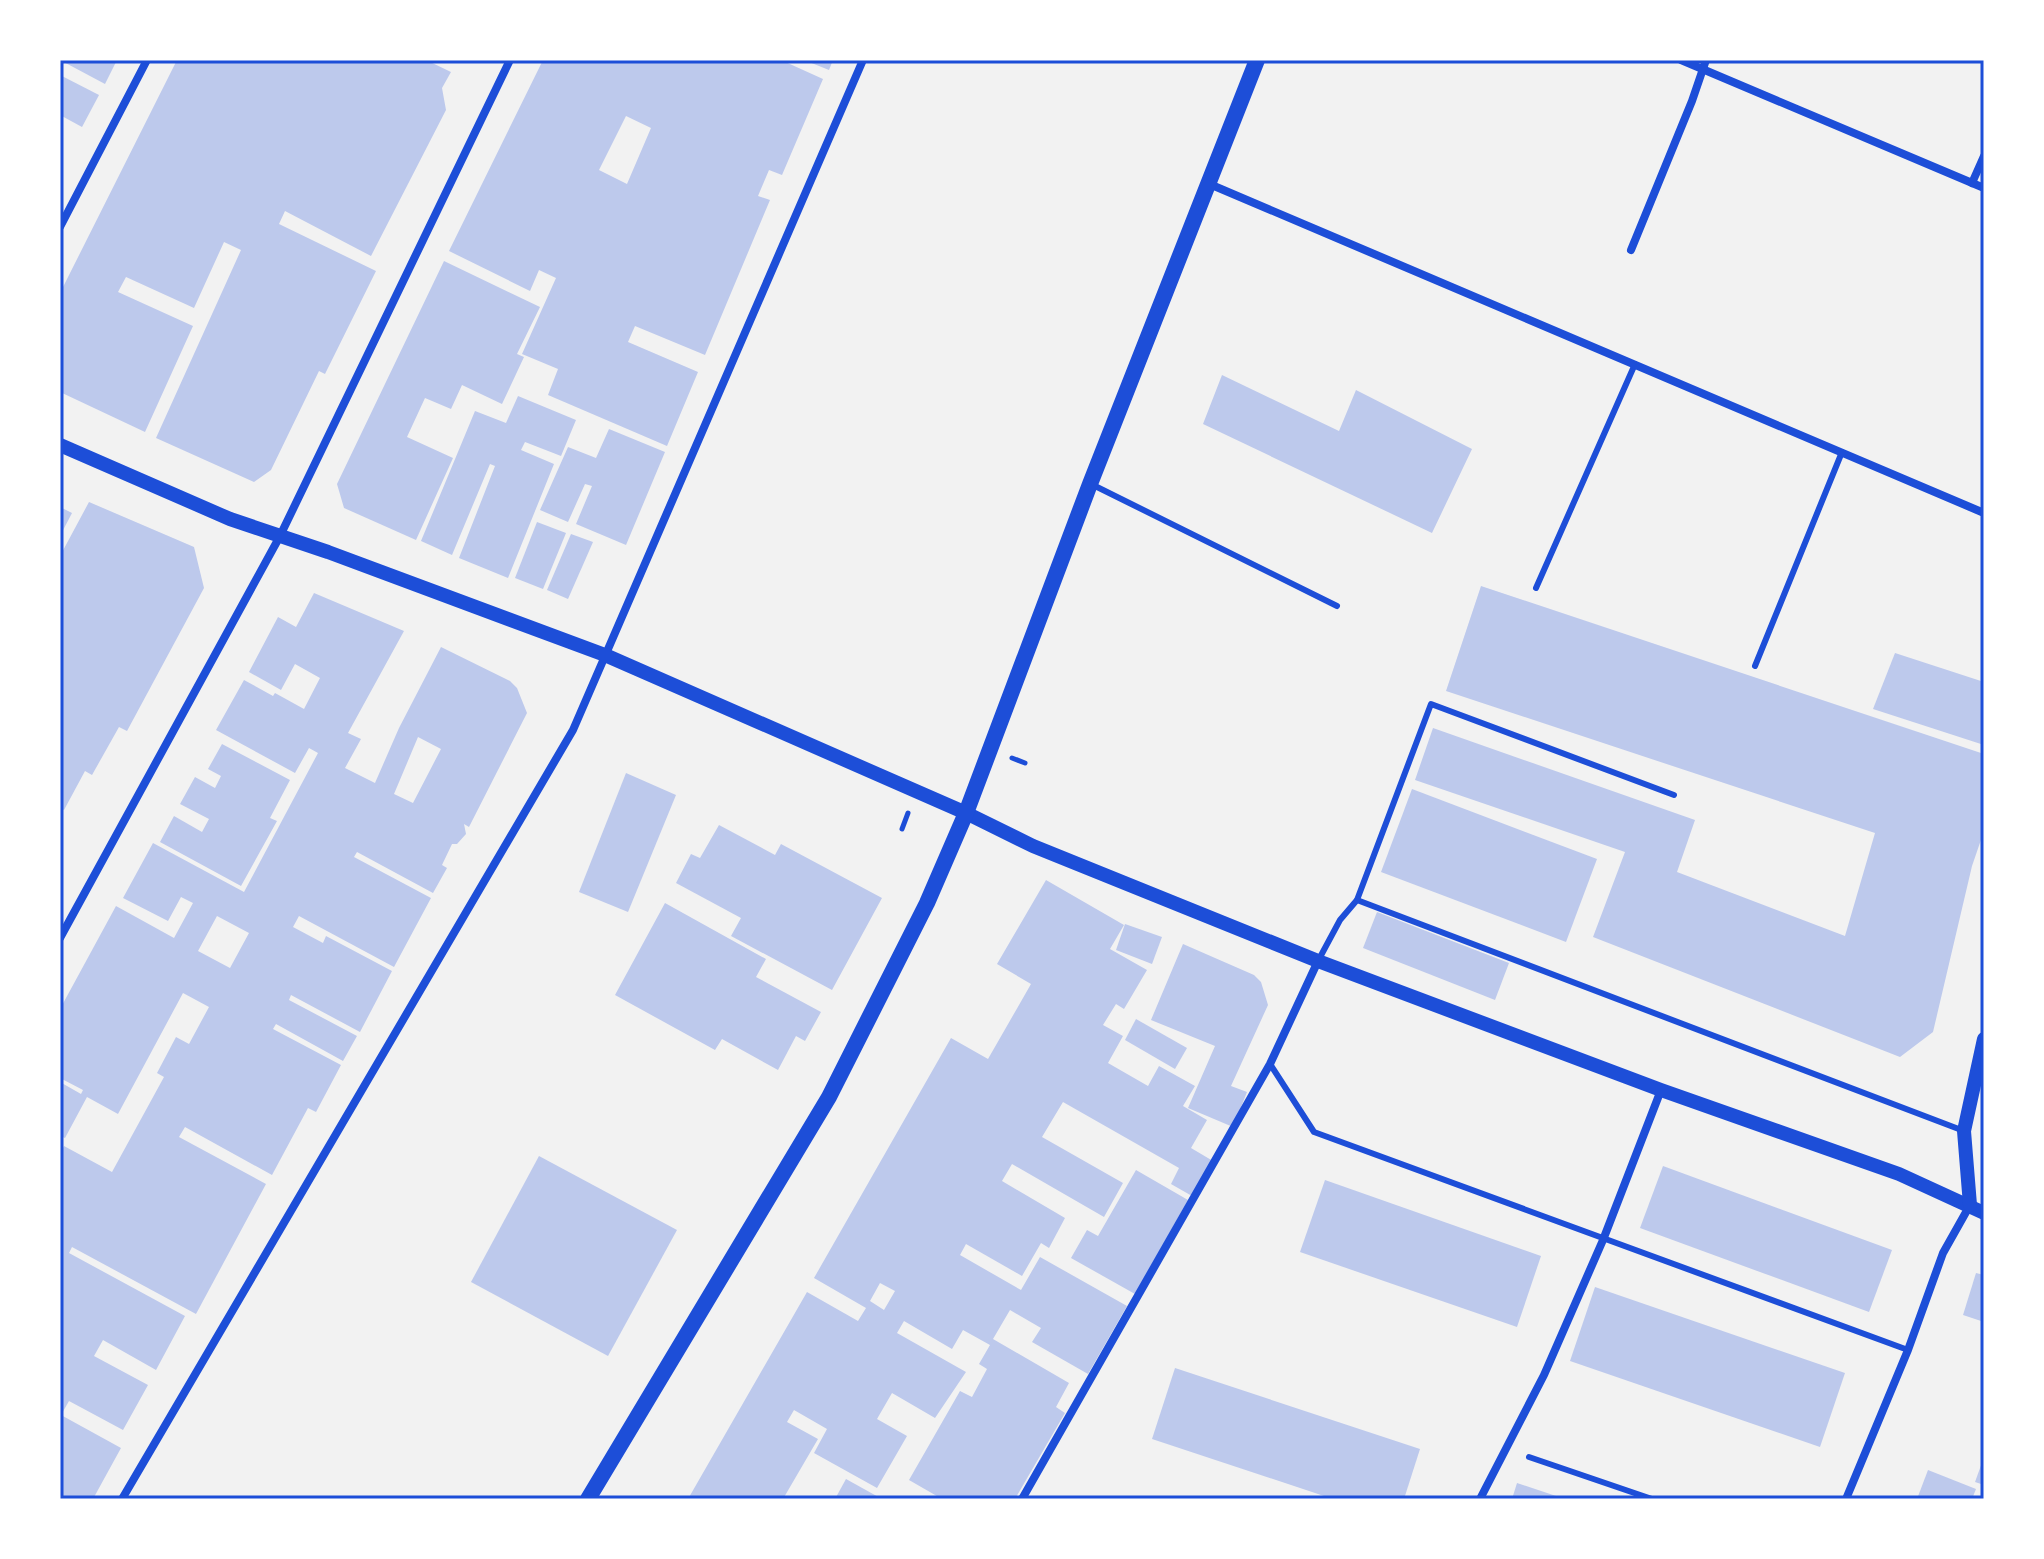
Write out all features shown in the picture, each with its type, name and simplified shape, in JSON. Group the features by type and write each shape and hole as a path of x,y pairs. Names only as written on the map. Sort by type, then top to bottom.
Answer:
{"main road":[{"path":"588,1499 829,1097 927,903 966,813 1206,182 1257,60"}],"street":[{"path":"60,227 147,60"},
{"path":"60,938 280,536 510,60"},
{"path":"122,1499 573,730 863,60"},
{"path":"1681,60 1704,64 1984,188"},
{"path":"1631,250 1704,64"},
{"path":"1972,183 1984,156"},
{"path":"1206,182 1984,513"},
{"path":"60,445 230,519 605,655 966,813 1033,846 1318,961 1661,1090 1899,1174 1984,1213"},
{"path":"1022,1499 1270,1064 1318,961"},
{"path":"1846,1499 1908,1350 1943,1253 1970,1205 1964,1131 1984,1039"},
{"path":"1480,1499 1544,1375 1603,1240 1661,1090"}],"lane":[{"path":"1536,588 1635,364"},
{"path":"1755,666 1842,452"},
{"path":"1090,484 1337,606"},
{"path":"1318,961 1340,920 1357,900 1431,704 1674,795"},
{"path":"1357,900 1964,1131"},
{"path":"1270,1064 1314,1132 1908,1350"},
{"path":"1529,1457 1652,1499"}],"building":[{"path":"60,60 117,60 105,84"},
{"path":"177,60 426,60 451,72 442,88 446,110 371,256 285,211 279,224 376,271 325,374 319,371 271,470 254,482 156,438 241,250 224,242 194,308 126,277 118,292 193,326 145,432 60,392 60,293"},
{"path":"543,60 699,60 706,63 707,60 781,60 823,79 782,175 769,170 758,196 770,200 705,355 635,326 628,342 698,372 667,446 548,395 558,369 522,354 556,278 539,270 530,291 449,251","holes":["626,116 651,128 627,184 599,170"]},
{"path":"804,60 833,60 829,70"},
{"path":"60,75 99,95 82,127 60,115"},
{"path":"444,261 540,307 517,354 524,357 502,404 462,385 451,409 425,398 407,437 453,458 416,540 344,508 337,484"},
{"path":"1222,375 1339,431 1356,390 1472,449 1432,533 1203,424"},
{"path":"518,396 576,420 561,456 525,442 521,450 554,464 508,578 459,558 495,466 490,464 452,555 421,541 475,411 506,423"},
{"path":"609,429 665,452 626,545 576,524 592,486 585,484 568,522 540,510 568,447 596,458"},
{"path":"89,502 194,547 204,588 127,731 119,727 92,775 85,771 64,810 60,808 60,556"},
{"path":"60,507 72,513 60,536"},
{"path":"537,522 566,533 543,589 515,578"},
{"path":"571,534 593,542 568,599 547,590"},
{"path":"1481,586 1984,754 1984,831 1972,866 1933,1032 1900,1057 1593,937 1625,852 1415,780 1433,728 1695,820 1677,872 1845,936 1875,833 1446,691"},
{"path":"314,593 404,631 348,733 361,739 345,768 375,783 399,728 441,647 510,681 517,688 527,713 469,827 464,824 466,834 457,844 452,844 442,865 447,868 433,893 357,852 354,857 431,898 394,967 299,916 293,927 323,943 326,936 392,971 360,1032 291,995 289,1000 357,1036 343,1061 276,1024 273,1029 341,1065 316,1112 308,1108 272,1175 185,1127 179,1137 266,1184 196,1314 72,1247 69,1253 185,1316 156,1370 103,1340 94,1356 148,1385 123,1430 69,1401 61,1415 121,1448 93,1499 69,1499 60,1494 60,1154 64,1146 112,1172 164,1077 157,1073 176,1037 189,1044 209,1007 183,993 118,1114 87,1097 65,1138 60,1136 60,1082 81,1094 83,1090 60,1078 60,1009 116,906 174,938 193,903 181,897 168,921 123,898 153,843 244,892 318,753 309,748 295,773 216,730 244,680 304,709 320,678 295,664 281,690 249,672 278,617 296,627","holes":["418,737 441,749 413,803 394,794","217,916 249,933 230,968 198,951"]},
{"path":"1895,653 1984,682 1984,745 1873,709"},
{"path":"222,744 290,780 270,818 277,821 241,886 160,842 174,816 202,832 209,819 180,804 195,777 215,788 221,776 208,769"},
{"path":"626,773 676,795 628,912 579,892"},
{"path":"1412,789 1597,859 1566,942 1381,872"},
{"path":"719,825 775,855 781,844 882,898 832,990 731,936 741,918 676,883 691,854 700,858"},
{"path":"1046,880 1124,925 1110,949 1147,970 1124,1009 1116,1004 1103,1025 1123,1036 1108,1063 1148,1086 1159,1066 1195,1086 1183,1106 1207,1120 1191,1148 1213,1161 1192,1196 1171,1184 1179,1168 1063,1102 1042,1137 1123,1183 1104,1217 1012,1164 1002,1181 1065,1218 1049,1248 1041,1243 1022,1276 966,1244 960,1255 1021,1290 1040,1257 1127,1306 1088,1374 1032,1342 1041,1328 1010,1310 993,1339 1069,1383 1056,1407 1065,1413 1015,1499 942,1499 909,1480 960,1391 972,1397 987,1369 979,1364 990,1345 963,1330 952,1349 904,1321 897,1333 966,1372 935,1418 892,1393 877,1419 907,1436 877,1488 814,1453 827,1429 794,1410 787,1422 818,1439 783,1499 688,1499 807,1292 858,1321 866,1308 814,1278 951,1038 988,1059 1031,984 997,964","holes":["880,1283 895,1291 884,1310 870,1301"]},
{"path":"665,903 766,959 756,977 821,1012 805,1041 796,1036 778,1070 722,1039 715,1050 615,995"},
{"path":"1377,912 1509,963 1495,1000 1363,948"},
{"path":"1125,924 1162,937 1152,964 1116,950"},
{"path":"1183,944 1254,975 1261,982 1268,1005 1231,1086 1247,1092 1233,1127 1188,1108 1215,1046 1151,1020"},
{"path":"1136,1019 1187,1048 1175,1069 1125,1040"},
{"path":"539,1156 677,1230 608,1356 471,1282"},
{"path":"1663,1166 1892,1250 1869,1312 1640,1228"},
{"path":"1136,1170 1188,1200 1135,1294 1071,1258 1087,1230 1098,1236"},
{"path":"1325,1180 1541,1256 1517,1327 1300,1252"},
{"path":"1976,1273 1984,1275 1984,1322 1963,1315"},
{"path":"1595,1287 1845,1373 1820,1447 1570,1361"},
{"path":"1175,1368 1420,1449 1404,1499 1333,1499 1152,1439"},
{"path":"1984,1457 1984,1485 1975,1482"},
{"path":"1928,1470 1976,1489 1972,1499 1917,1499"},
{"path":"846,1479 882,1499 835,1499"},
{"path":"1517,1483 1562,1498 1512,1499"}]}
